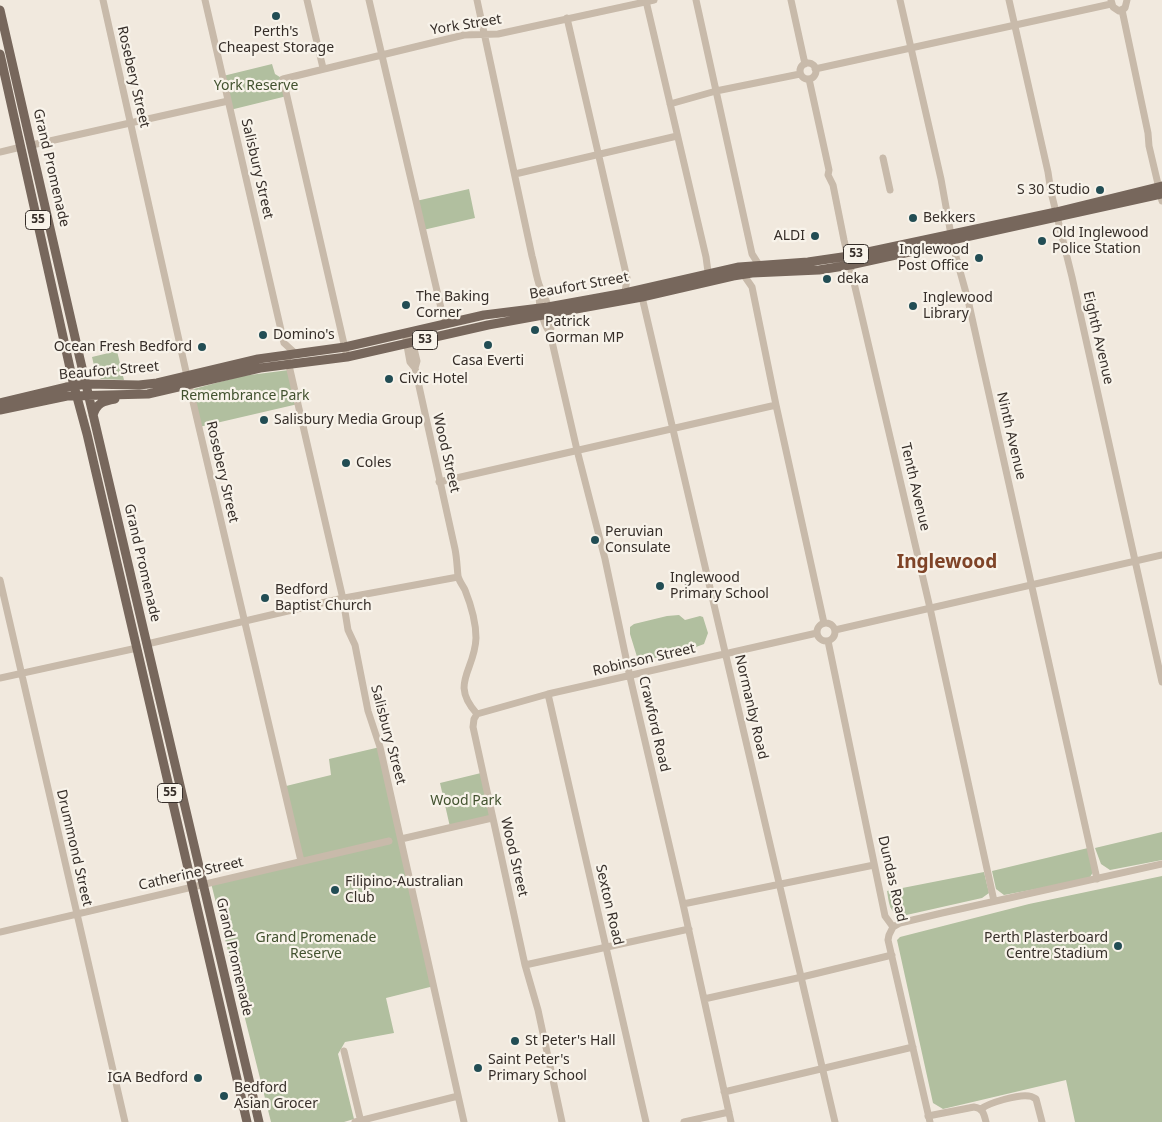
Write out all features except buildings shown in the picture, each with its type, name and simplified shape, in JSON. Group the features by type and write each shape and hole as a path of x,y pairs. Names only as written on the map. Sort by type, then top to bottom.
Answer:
{"main road":[{"name":"Grand Promenade","path":"0,10 259,1122"},
{"name":"Grand Promenade","path":"0,54 74,386 247,1122"},
{"name":"Beaufort Street","path":"708,277 720,272 808,262 849,260 1161,192"},
{"name":"Beaufort Street","path":"0,410 67,396 148,394 188,380 274,356 345,347 484,315 545,311 745,270"},
{"name":"Beaufort Street","path":"4,402 87,384 139,385 188,380 260,368 347,357 625,293 640,293"},
{"path":"4,402 16,394 63,381 72,372"},
{"path":"93,415 96,407 102,401 133,394"},
{"path":"230,1050 234,1046 233,1032 235,1021"}],"street":[{"name":"Rosebery Street","path":"103,0 188,380 301,861"},
{"name":"Salisbury Street","path":"205,0 284,343"},
{"path":"307,0 323,68"},
{"path":"370,0 444,317 453,323"},
{"name":"Crawford Road","path":"477,0 540,287 544,293 545,311 552,326 550,333 605,559 731,1122"},
{"path":"696,0 752,254 759,269 752,287"},
{"path":"791,0 805,64"},
{"name":"Ninth Avenue","path":"900,0 941,179 952,237 967,292 1097,879"},
{"name":"Eighth Avenue","path":"1009,0 1162,682"},
{"path":"816,69 912,49 1111,2 1115,9 1122,10 1127,6 1127,0"},
{"path":"644,1 706,257 708,277"},
{"name":"York Street","path":"345,347 283,79 464,35 498,34 644,1"},
{"path":"1122,10 1161,192"},
{"path":"567,18 627,278 625,293"},
{"path":"800,74 801,68 805,64 812,64 816,69"},
{"path":"800,74 802,77 809,79 815,74 816,69"},
{"path":"670,104 716,91 800,74"},
{"name":"Tenth Avenue","path":"809,79 829,170 828,175 833,185 930,608 994,901"},
{"path":"32,145 228,101"},
{"path":"515,174 677,136"},
{"path":"0,152 21,148"},
{"path":"883,158 890,190"},
{"path":"752,254 745,270 752,287 824,623"},
{"path":"706,257 710,265 720,272"},
{"path":"627,278 640,293"},
{"name":"Normanby Road","path":"640,293 835,1122"},
{"name":"Wood Street","path":"407,333 409,343 417,360 414,368 458,564 458,577 471,605 476,631 476,645 464,689 466,701 477,714 473,727 525,966 540,1019 562,1122"},
{"path":"274,356 280,351 284,343 296,354"},
{"path":"345,347 347,357"},
{"name":"Salisbury Street","path":"286,355 343,599 348,630 354,645 361,680 380,747 464,1122"},
{"path":"439,482 776,405"},
{"path":"836,630 1162,555"},
{"path":"147,644 244,620 458,577"},
{"name":"Drummond Street","path":"0,580 125,1122"},
{"path":"824,623 832,625 836,630"},
{"path":"824,623 819,627 817,633 821,640 828,641 834,637 836,630"},
{"name":"Robinson Street","path":"477,714 548,694 817,633"},
{"name":"Dundas Road","path":"828,641 885,916 893,927 888,935 888,940 929,1119"},
{"path":"0,678 137,648"},
{"name":"Sexton Road","path":"548,694 646,1122"},
{"path":"401,839 492,818"},
{"name":"Catherine Street","path":"0,932 388,841"},
{"path":"893,927 902,923 994,901 1162,864"},
{"path":"683,904 874,865"},
{"path":"525,966 689,929"},
{"path":"704,999 892,955"},
{"path":"724,1092 912,1047"},
{"path":"344,1051 359,1122 458,1096"},
{"path":"929,1119 971,1107 981,1109 988,1104 1031,1096 1036,1099 1042,1122"},
{"path":"981,1109 986,1122"},
{"path":"684,1122 729,1112"}],"green space":[{"name":"York Reserve","path":"272,64 275,74 283,79 287,96 230,110 223,76"},
{"path":"469,189 475,218 423,230 416,201"},
{"path":"117,351 124,380 101,379 96,374 92,357"},
{"name":"Remembrance Park","path":"289,370 298,404 199,427 190,390 242,376"},
{"path":"679,615 685,620 703,617 708,633 704,644 643,661 638,660 630,634 630,627 634,624"},
{"name":"Grand Promenade Reserve","path":"380,747 434,986 386,998 394,1033 345,1042 338,1054 354,1119 344,1122 271,1122 211,883 301,861 282,787 331,775 329,759"},
{"name":"Wood Park","path":"481,773 492,818 450,827 440,783"},
{"path":"1162,832 1162,860 1110,870 1101,864 1095,848"},
{"path":"1088,848 1093,872 1089,879 1004,895 996,889 992,871"},
{"path":"984,872 989,893 982,898 902,916 894,913 890,907 887,891"},
{"path":"1162,876 1162,1122 1075,1122 1066,1080 943,1109 933,1103 897,940 900,937 1029,904"}],"place":[{"name":"Perth's Cheapest Storage","path":"276,16"},
{"name":"S 30 Studio","path":"1100,190"},
{"name":"Bekkers","path":"913,218"},
{"name":"ALDI","path":"815,236"},
{"name":"Old Inglewood Police Station","path":"1042,241"},
{"name":"Inglewood Post Office","path":"979,258"},
{"name":"deka","path":"827,279"},
{"name":"The Baking Corner","path":"406,305"},
{"name":"Inglewood Library","path":"913,306"},
{"name":"Patrick Gorman MP","path":"535,330"},
{"name":"Domino's","path":"263,335"},
{"name":"Casa Everti","path":"488,345"},
{"name":"Ocean Fresh Bedford","path":"202,347"},
{"name":"Civic Hotel","path":"389,379"},
{"name":"Salisbury Media Group","path":"264,420"},
{"name":"Coles","path":"346,463"},
{"name":"Peruvian Consulate","path":"595,540"},
{"name":"Inglewood Primary School","path":"660,586"},
{"name":"Bedford Baptist Church","path":"265,598"},
{"name":"Filipino-Australian Club","path":"335,890"},
{"name":"Perth Plasterboard Centre Stadium","path":"1118,946"},
{"name":"St Peter's Hall","path":"515,1041"},
{"name":"Saint Peter's Primary School","path":"478,1068"},
{"name":"IGA Bedford","path":"198,1078"},
{"name":"Bedford Asian Grocer","path":"224,1096"}],"district":[{"name":"Inglewood","path":"947,563"}]}
